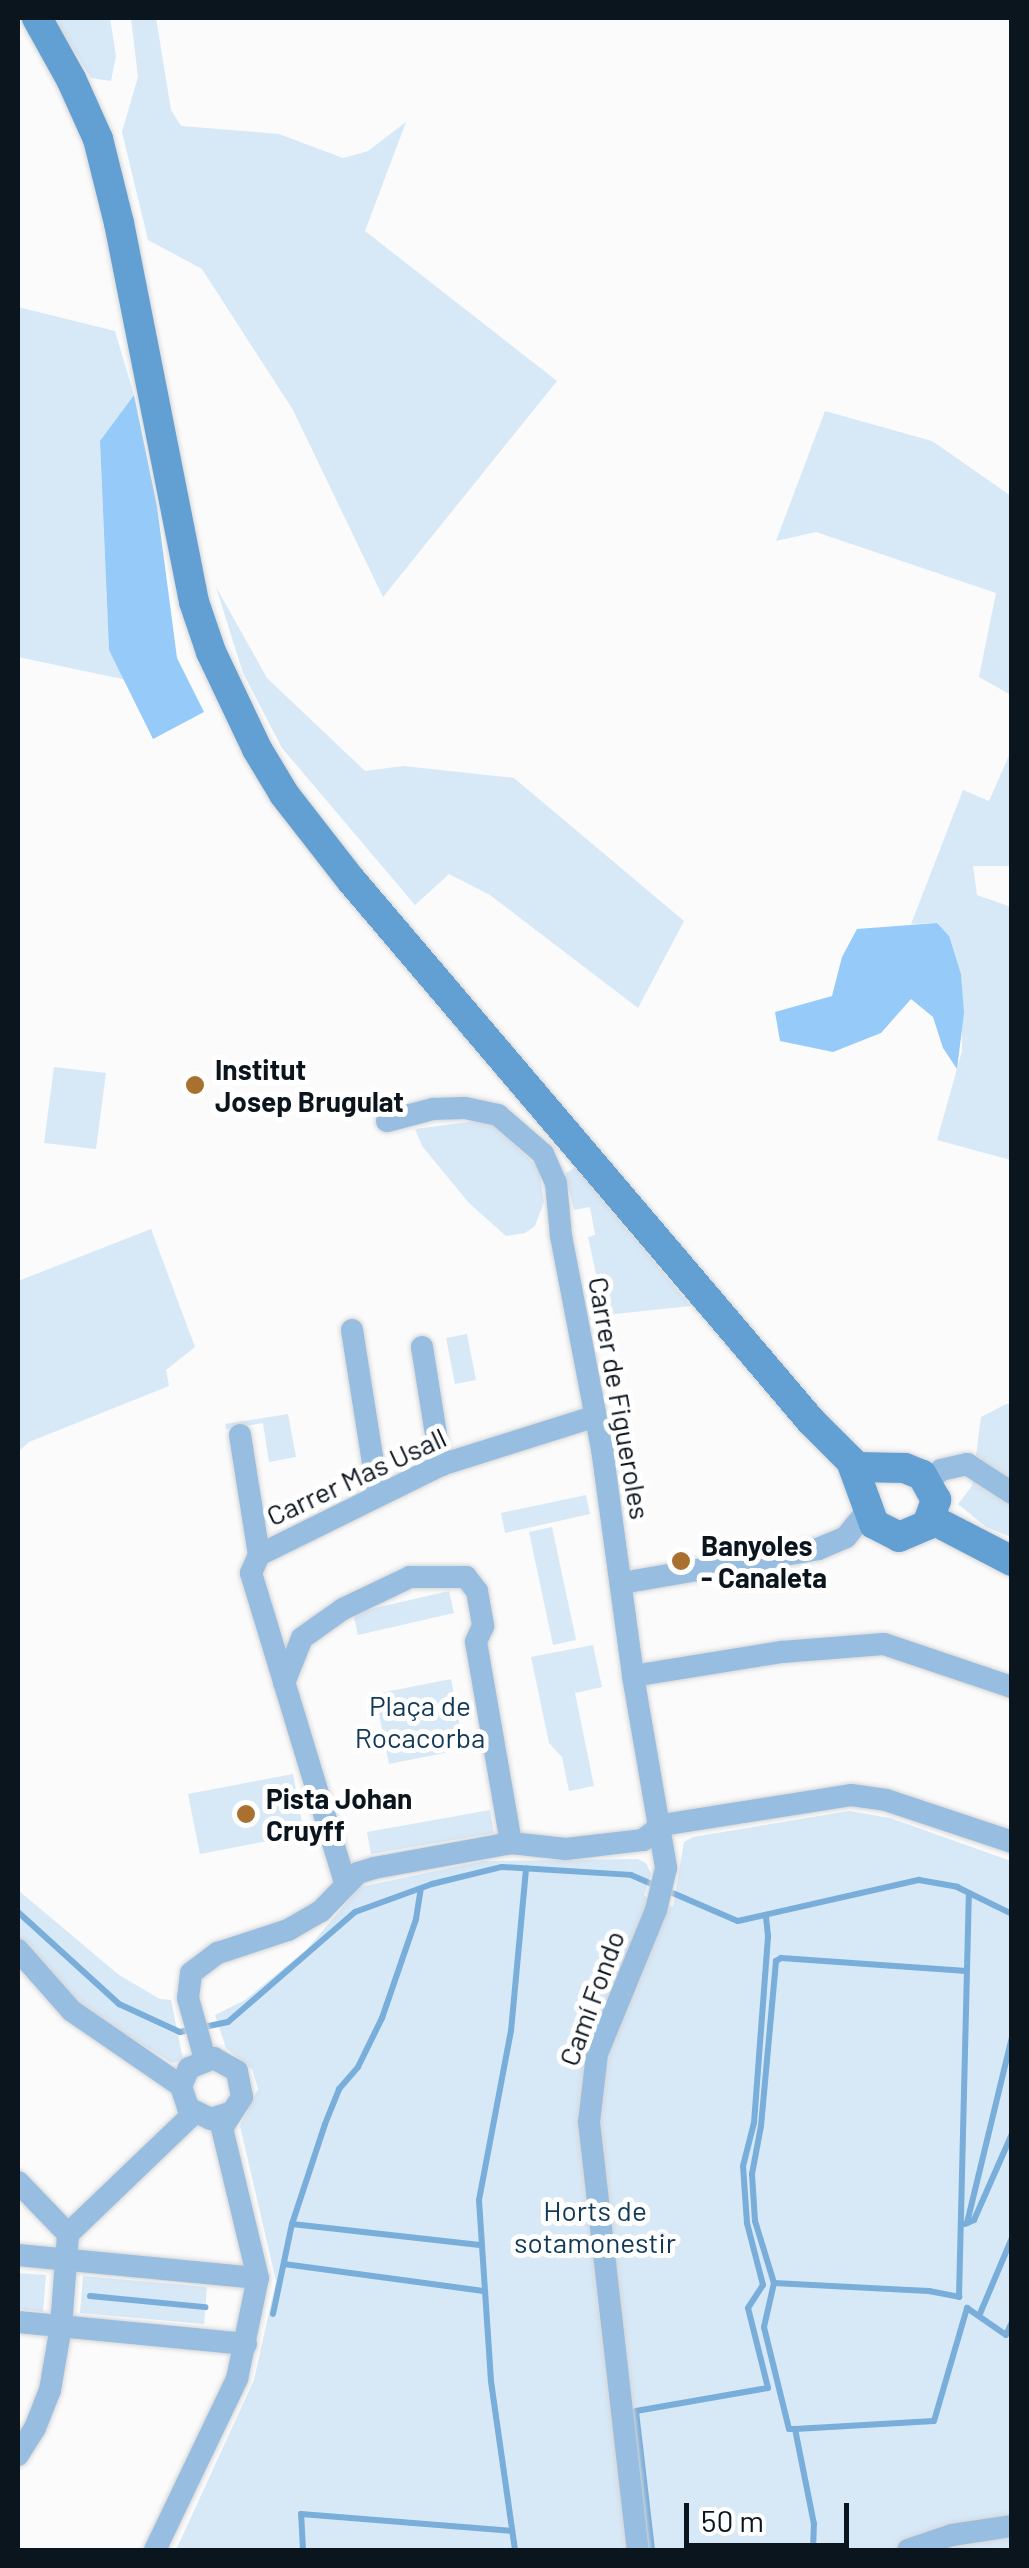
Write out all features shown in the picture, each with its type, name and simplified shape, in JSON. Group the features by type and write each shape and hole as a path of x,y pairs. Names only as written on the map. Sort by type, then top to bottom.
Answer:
{"street":[{"path":"37,18 71,78 98,139 120,224 194,602 211,652 257,749 284,794 351,880 810,1421 855,1467 879,1529 899,1537 914,1534 932,1519 936,1500 928,1482 905,1468 887,1471 855,1467"},
{"name":"Carrer de Figueroles","path":"387,1121 433,1109 498,1115 521,1130 543,1154 556,1183 561,1236 622,1583 633,1676 662,1826"},
{"path":"352,1330 378,1494"},
{"path":"422,1347 441,1465"},
{"name":"Carrer Mas Usall","path":"258,1555 441,1465 594,1418"},
{"path":"240,1435 258,1555 251,1574 345,1882"},
{"path":"928,1482 941,1470 966,1464 1012,1493"},
{"path":"622,1583 818,1549 846,1537 867,1506 873,1483 887,1471"},
{"path":"932,1519 972,1544 1012,1561"},
{"path":"284,1683 302,1638 382,1587 410,1578 466,1577 477,1591 483,1626 476,1642 511,1844"},
{"path":"633,1676 782,1652 884,1644 1012,1687"},
{"path":"205,2058 188,1998 191,1974 218,1953 288,1930 320,1911 345,1882 374,1868 511,1844 566,1849 642,1840 662,1826 851,1795 900,1804 1012,1842"},
{"name":"Camí Fondo","path":"638,2550 589,2122 597,2054 656,1910 666,1868 662,1826"},
{"path":"18,1952 72,2011 182,2086"},
{"path":"18,2455 35,2428 50,2390 61,2326 68,2234 215,2118 242,2097 238,2071 223,2060 205,2058 189,2068 182,2086 184,2101 215,2118 258,2278 236,2379 156,2550"},
{"path":"18,2182 68,2234"},
{"path":"18,2255 258,2278"},
{"path":"18,2322 246,2344"},
{"path":"908,2550 952,2535 1012,2526"}],"green space":[{"path":"53,18 110,18 116,56 111,81 91,78"},
{"path":"131,18 156,18 171,110 181,126 279,134 343,158 368,151 406,122 365,231 557,381 383,597 293,410 202,269 148,240 122,132 138,77"},
{"path":"18,307 115,331 134,395 100,442 109,650 127,680 18,657"},
{"path":"825,411 932,441 1011,496 1011,695 979,677 996,593 816,532 776,541"},
{"path":"216,587 267,678 365,771 403,766 514,778 684,921 638,1008 490,895 449,874 415,905 282,748 243,673"},
{"path":"1011,751 1011,866 973,866 977,895 1011,907 1011,1160 937,1140 962,1051 961,974 937,923 911,924 963,790 989,801"},
{"path":"54,1067 106,1073 96,1149 44,1143"},
{"path":"476,1121 494,1125 539,1168 544,1202 535,1226 525,1233 506,1236 469,1203 422,1146 415,1129"},
{"path":"575,1167 691,1306 605,1315 588,1237 595,1235 590,1207 574,1210 565,1174"},
{"path":"151,1229 195,1347 166,1370 169,1386 29,1442 18,1452 18,1281"},
{"path":"467,1334 476,1380 455,1384 446,1338"},
{"path":"1011,1404 1011,1537 986,1527 958,1504 972,1486 981,1417"},
{"path":"288,1414 296,1457 269,1462 263,1423 226,1429 225,1424"},
{"path":"586,1495 590,1514 505,1533 501,1513"},
{"path":"552,1527 576,1640 553,1645 529,1532"},
{"path":"449,1591 454,1613 358,1635 353,1613"},
{"path":"593,1645 602,1687 575,1693 594,1786 569,1791 562,1757 549,1743 531,1657"},
{"name":"Plaça de Rocacorba","path":"451,1679 464,1749 389,1764 375,1694"},
{"name":"Pista Johan Cruyff","path":"293,1774 304,1834 200,1854 188,1794"},
{"path":"490,1810 494,1833 371,1854 367,1832"},
{"name":"Horts de sotamonestir","path":"849,1811 890,1818 1011,1861 1011,2550 176,2550 254,2380 276,2281 240,2126 258,2089 252,2069 226,2048 215,2015 245,2000 306,1950 360,1887 483,1861 638,1859 646,1863 651,1874 644,1896 673,1907 684,1842 693,1837"},
{"path":"18,1890 119,1975 160,1999 171,2000 183,2060 172,2063 78,2005 18,1937"},
{"path":"18,2273 46,2275 43,2312 18,2309"},
{"path":"83,2276 207,2287 204,2324 80,2313"}],"shaded area":[{"path":"134,395 157,506 177,658 204,712 153,739 109,650 100,441"},
{"path":"937,923 949,936 961,974 964,1013 957,1069 943,1048 933,1017 911,999 881,1033 833,1052 780,1041 775,1012 832,996 842,957 857,929"}],"waterway":[{"path":"18,1912 119,2004 180,2032 228,2022 355,1912 432,1884 502,1867 631,1875 738,1921 919,1880 957,1887 1012,1914"},
{"path":"515,2550 491,2381 479,2200 511,2031 526,1869"},
{"path":"273,2314 292,2224 325,2124 339,2089 358,2067 382,2018 416,1919 421,1889"},
{"path":"774,2283 929,2291 959,2297 969,1894"},
{"path":"652,2550 636,2411 768,2388 748,2308 763,2285 747,2223 743,2166 754,2123 768,1936 766,1916"},
{"path":"795,2429 789,2429 764,2327 774,2283 755,2221 752,2174 761,2126 776,1961 781,1958 967,1971"},
{"path":"967,2223 1012,2037"},
{"path":"965,2224 974,2220 1012,2134"},
{"path":"292,2224 480,2245"},
{"path":"979,2316 1012,2238"},
{"path":"284,2264 485,2291"},
{"path":"90,2296 205,2307"},
{"path":"813,2550 814,2524 795,2429 934,2421 967,2308 1006,2335 1012,2322"},
{"path":"303,2550 301,2514 512,2531"}],"place":[{"name":"Institut Josep Brugulat","path":"195,1085"},
{"name":"Banyoles - Canaleta","path":"681,1561"},
{"name":"Pista Johan Cruyff","path":"246,1814"}]}
